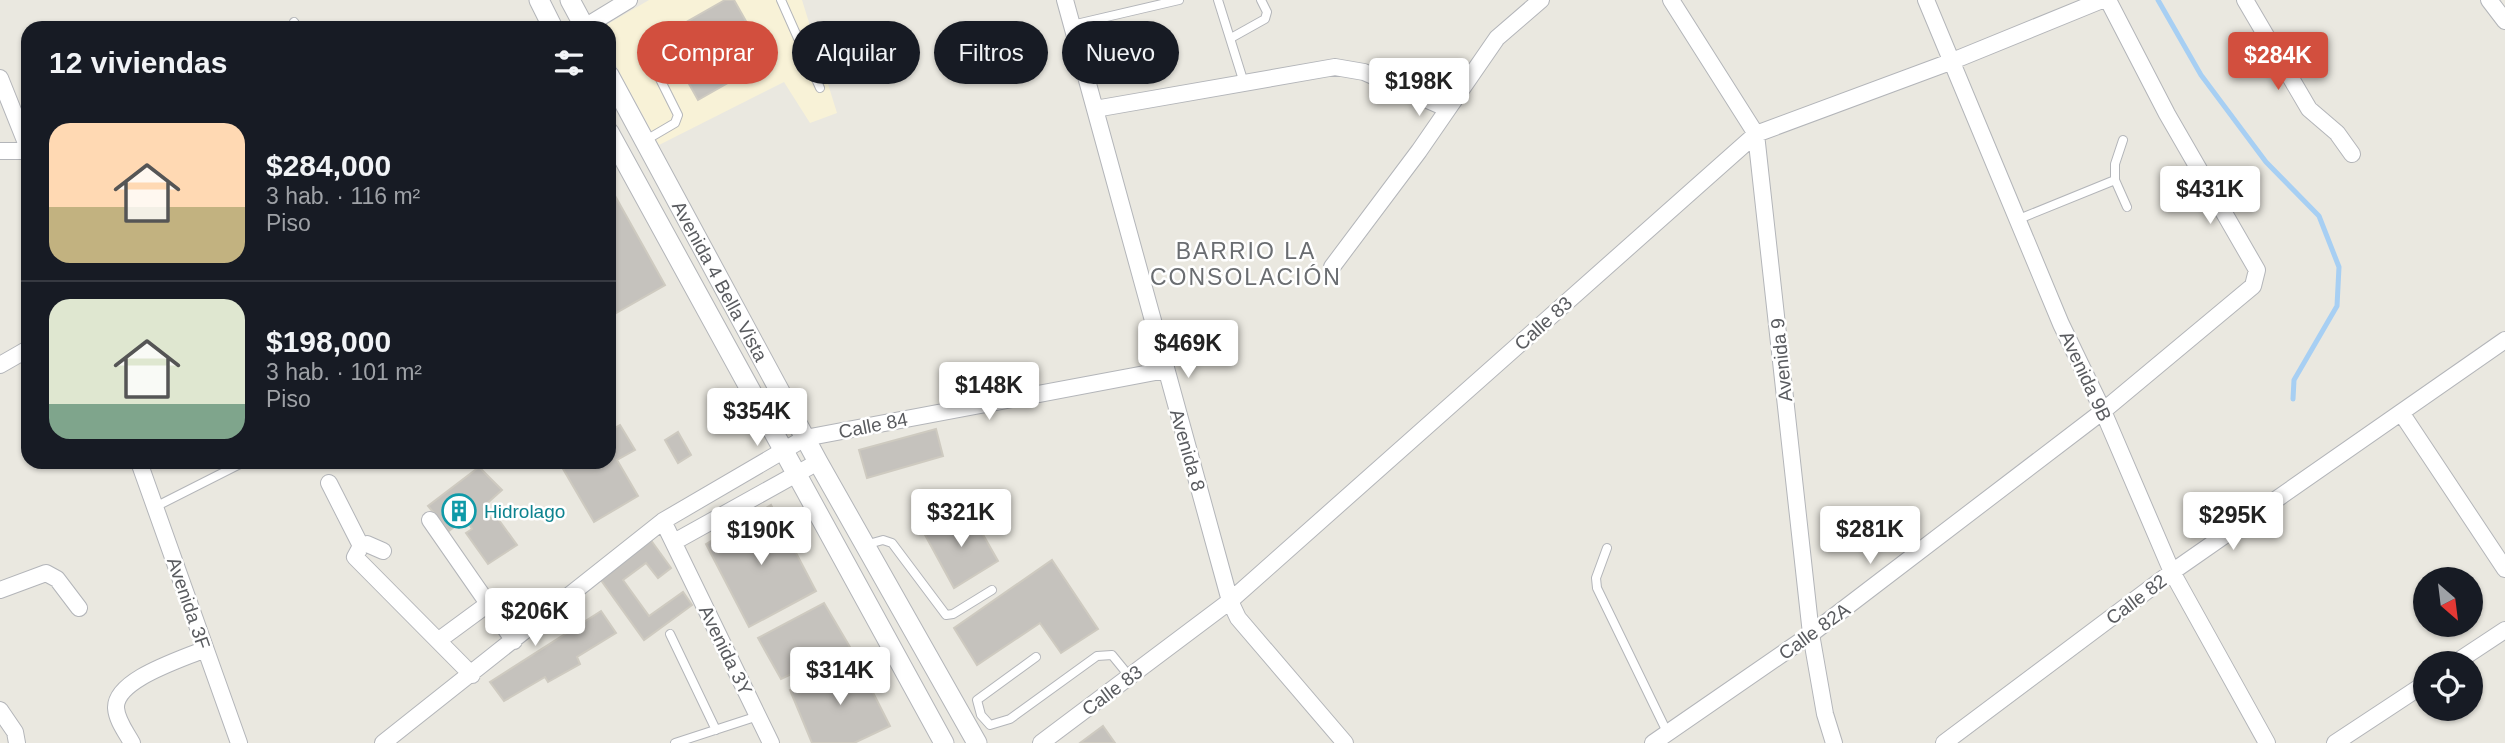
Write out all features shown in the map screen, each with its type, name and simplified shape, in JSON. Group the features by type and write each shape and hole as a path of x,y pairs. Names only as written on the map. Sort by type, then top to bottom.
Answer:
{"street":[{"path":"539,0 550,21"},
{"path":"570,0 580,21"},
{"path":"595,21 629,0"},
{"name":"Avenida 8","path":"1065,0 1071,21"},
{"path":"1332,267 1497,38 1541,0"},
{"name":"Avenida 9","path":"1671,0 1756,134 1811,634 1825,714 1834,743"},
{"name":"Avenida 9B","path":"1926,0 2062,324 2103,411 2172,572 2267,743"},
{"name":"Calle 83","path":"1041,743 1230,601 1756,134 1950,62 2102,0"},
{"name":"Calle 82A","path":"1653,743 1811,634 2103,411 2245,294 2257,279 2257,270 2167,114 2108,0"},
{"path":"2245,0 2309,109 2337,133 2352,154"},
{"path":"2489,0 2505,21"},
{"path":"1095,109 1335,67 1350,69 1448,109"},
{"path":"0,78 21,132"},
{"name":"Avenida 8","path":"1088,84 1230,601 1238,618 1345,743"},
{"name":"Avenida 4 Bella Vista","path":"616,88 818,462 977,743"},
{"name":"Avenida 4 Bella Vista","path":"616,148 944,743"},
{"path":"0,151 21,150"},
{"name":"Calle 82","path":"1944,743 2172,572 2505,340"},
{"path":"0,365 21,353"},
{"name":"Calle 84","path":"383,743 404,737 472,675 663,521 805,438 1166,370"},
{"path":"2402,414 2505,569"},
{"path":"674,542 818,462"},
{"name":"Avenida 3F","path":"141,469 239,743"},
{"path":"329,483 361,546"},
{"path":"430,520 514,641"},
{"name":"Avenida 3Y","path":"663,521 771,743"},
{"path":"361,546 373,545 383,551"},
{"path":"361,546 355,557 357,562 472,675"},
{"path":"0,590 39,573 46,573 57,579 79,608"},
{"path":"439,640 488,604"},
{"path":"2473,651 2505,630"},
{"path":"132,743 118,717 116,704 120,692 131,682 205,649"},
{"path":"2335,743 2413,692"},
{"path":"0,710 15,732 18,743"}],"lane":[{"path":"781,0 820,89"},
{"path":"1089,21 1179,0"},
{"path":"1218,0 1244,83"},
{"path":"1231,38 1265,19 1267,12 1261,0"},
{"path":"644,142 675,123 678,115 662,84"},
{"path":"2123,140 2115,164 2115,180 2127,207"},
{"path":"2019,219 2115,180"},
{"path":"155,507 230,469"},
{"path":"865,545 883,540 892,543 946,615 953,614 992,590"},
{"path":"1607,548 1596,578 1597,588 1668,734"},
{"path":"670,634 716,730"},
{"path":"1036,657 976,699 981,715 990,725 1010,719 1097,656 1112,655 1130,677"},
{"path":"676,743 758,716"}],"shaded area":[{"path":"649,0 802,0 809,21 792,21 792,84 828,84 837,113 810,123 784,82 659,145 616,66 616,21 613,21"}],"building":[{"path":"725,0 734,0 746,21 688,21"},
{"path":"689,84 726,84 698,100"},
{"path":"616,198 665,285 616,313"},
{"path":"620,425 635,450 617,460 638,496 594,522 563,469 616,469 616,427"},
{"path":"936,429 943,456 867,478 859,450"},
{"path":"678,432 691,455 678,463 665,440"},
{"name":"Hidrolago","path":"476,469 481,469 502,490 483,507 491,519 496,516 517,545 488,564 466,533 472,529 466,518 449,531 428,506"},
{"path":"771,505 816,591 749,627 706,544"},
{"path":"969,510 998,561 954,588 925,535"},
{"path":"650,539 671,568 658,578 646,563 623,580 649,616 683,592 692,605 644,640 598,576"},
{"path":"1052,560 1098,629 1061,653 1040,623 977,665 954,628"},
{"path":"824,603 850,647 781,679 758,638"},
{"path":"601,611 616,633 577,657 580,664 548,682 545,677 504,701 490,682"},
{"path":"857,661 890,726 854,743 812,743 790,690"},
{"path":"1103,726 1115,743 1080,743"}],"waterway":[{"path":"2158,0 2201,75 2266,162 2319,216 2339,267 2337,306 2294,380 2293,399"}],"place":[{"name":"Hidrolago","path":"459,511"}],"district":[{"name":"BARRIO LA CONSOLACIÓN","path":"1246,264"}]}
